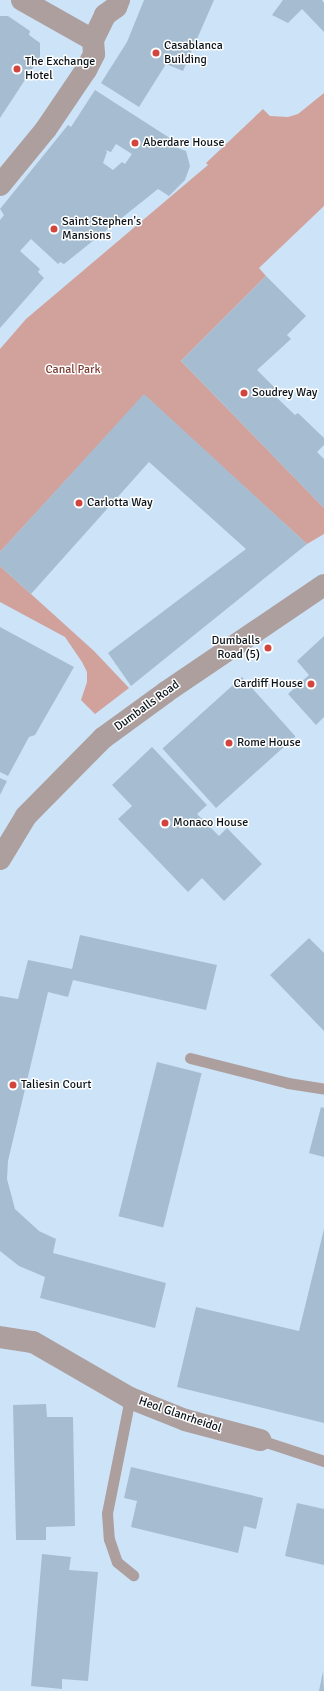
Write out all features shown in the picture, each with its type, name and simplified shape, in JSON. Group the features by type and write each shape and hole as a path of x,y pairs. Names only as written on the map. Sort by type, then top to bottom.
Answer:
{"street":[{"path":"22,0 93,40"},
{"path":"0,185 46,129 86,70 94,54 93,40 105,15 116,7 119,0"},
{"name":"Dumballs Road","path":"0,859 26,816 104,738 166,692 324,585"},
{"name":"Heol Glanrheidol","path":"0,1337 33,1342 130,1398 186,1420 260,1440"}],"lane":[{"path":"190,1058 288,1083 324,1089"},
{"path":"130,1398 107,1513 109,1540 117,1562 133,1575"},
{"name":"Heol Glanrheidol","path":"260,1440 324,1461"}],"green space":[{"name":"Canal Park","path":"324,93 324,206 259,268 266,276 181,361 324,508 324,534 307,544 144,395 0,552 0,349 26,319 208,165 206,163 263,109 270,116 288,117 298,114"},
{"path":"0,566 94,651 129,688 95,714 81,700 87,682 87,672 65,637 0,602"}],"building":[{"name":"Casablanca Building","path":"144,0 214,0 183,71 166,64 139,107 101,83 127,42"},
{"path":"283,0 322,0 324,3 324,32 302,9 288,23 272,15"},
{"name":"The Exchange Hotel","path":"0,16 8,16 30,31 29,35 40,43 40,57 0,118"},
{"name":"Saint Stephen's Mansions","path":"95,90 176,142 173,146 186,151 190,166 185,180 169,196 158,189 64,264 60,262 58,264 31,239 20,251 40,269 38,272 44,278 0,328 0,220 4,215 0,209 68,125 71,127","holes":["116,144 132,154 125,164 122,162 113,170 103,163 107,152 105,150 111,152"]},
{"name":"Soudrey Way","path":"266,276 306,316 287,335 291,339 257,370 278,391 274,395 295,415 298,413 324,438 324,445 317,452 324,459 324,508 181,361"},
{"name":"Carlotta Way","path":"144,394 307,544 131,686 108,653 246,549 149,462 31,594 0,566 0,552"},
{"path":"0,627 74,667 35,735 29,737 8,776 0,772"},
{"name":"Cardiff House","path":"324,636 324,717 316,725 288,694 309,675 297,661"},
{"name":"Rome House","path":"242,677 296,736 216,808 162,749"},
{"name":"Monaco House","path":"152,747 207,805 197,814 219,836 227,828 262,864 224,901 202,878 188,892 118,819 132,806 112,785"},
{"path":"0,778 7,781 0,795"},
{"name":"Taliesin Court","path":"80,935 217,965 206,1010 73,980 68,997 48,992 8,1161 7,1179 15,1209 39,1231 56,1239 53,1253 166,1283 155,1328 40,1298 45,1277 19,1266 0,1251 0,996 18,999 28,960 72,969"},
{"path":"309,938 324,953 324,1031 270,975"},
{"path":"157,1062 202,1073 163,1227 119,1216"},
{"path":"321,1107 324,1108 324,1157 309,1153"},
{"path":"324,1229 324,1423 177,1387 196,1307 299,1331"},
{"path":"46,1404 47,1417 73,1417 75,1526 46,1527 46,1540 16,1540 13,1405"},
{"path":"131,1467 263,1498 256,1529 244,1526 238,1553 131,1527 137,1501 124,1498"},
{"path":"297,1503 324,1509 324,1565 285,1556"},
{"path":"42,1554 71,1557 69,1570 98,1572 88,1681 62,1679 62,1689 31,1686"},
{"path":"323,1671 324,1691 319,1691"}],"place":[{"name":"Casablanca Building","path":"156,53"},
{"name":"The Exchange Hotel","path":"17,69"},
{"name":"Aberdare House","path":"135,143"},
{"name":"Saint Stephen's Mansions","path":"54,229"},
{"name":"Soudrey Way","path":"244,393"},
{"name":"Carlotta Way","path":"79,503"},
{"name":"Dumballs Road (5)","path":"268,648"},
{"name":"Cardiff House","path":"311,684"},
{"name":"Rome House","path":"229,743"},
{"name":"Monaco House","path":"165,823"},
{"name":"Taliesin Court","path":"13,1085"}]}
